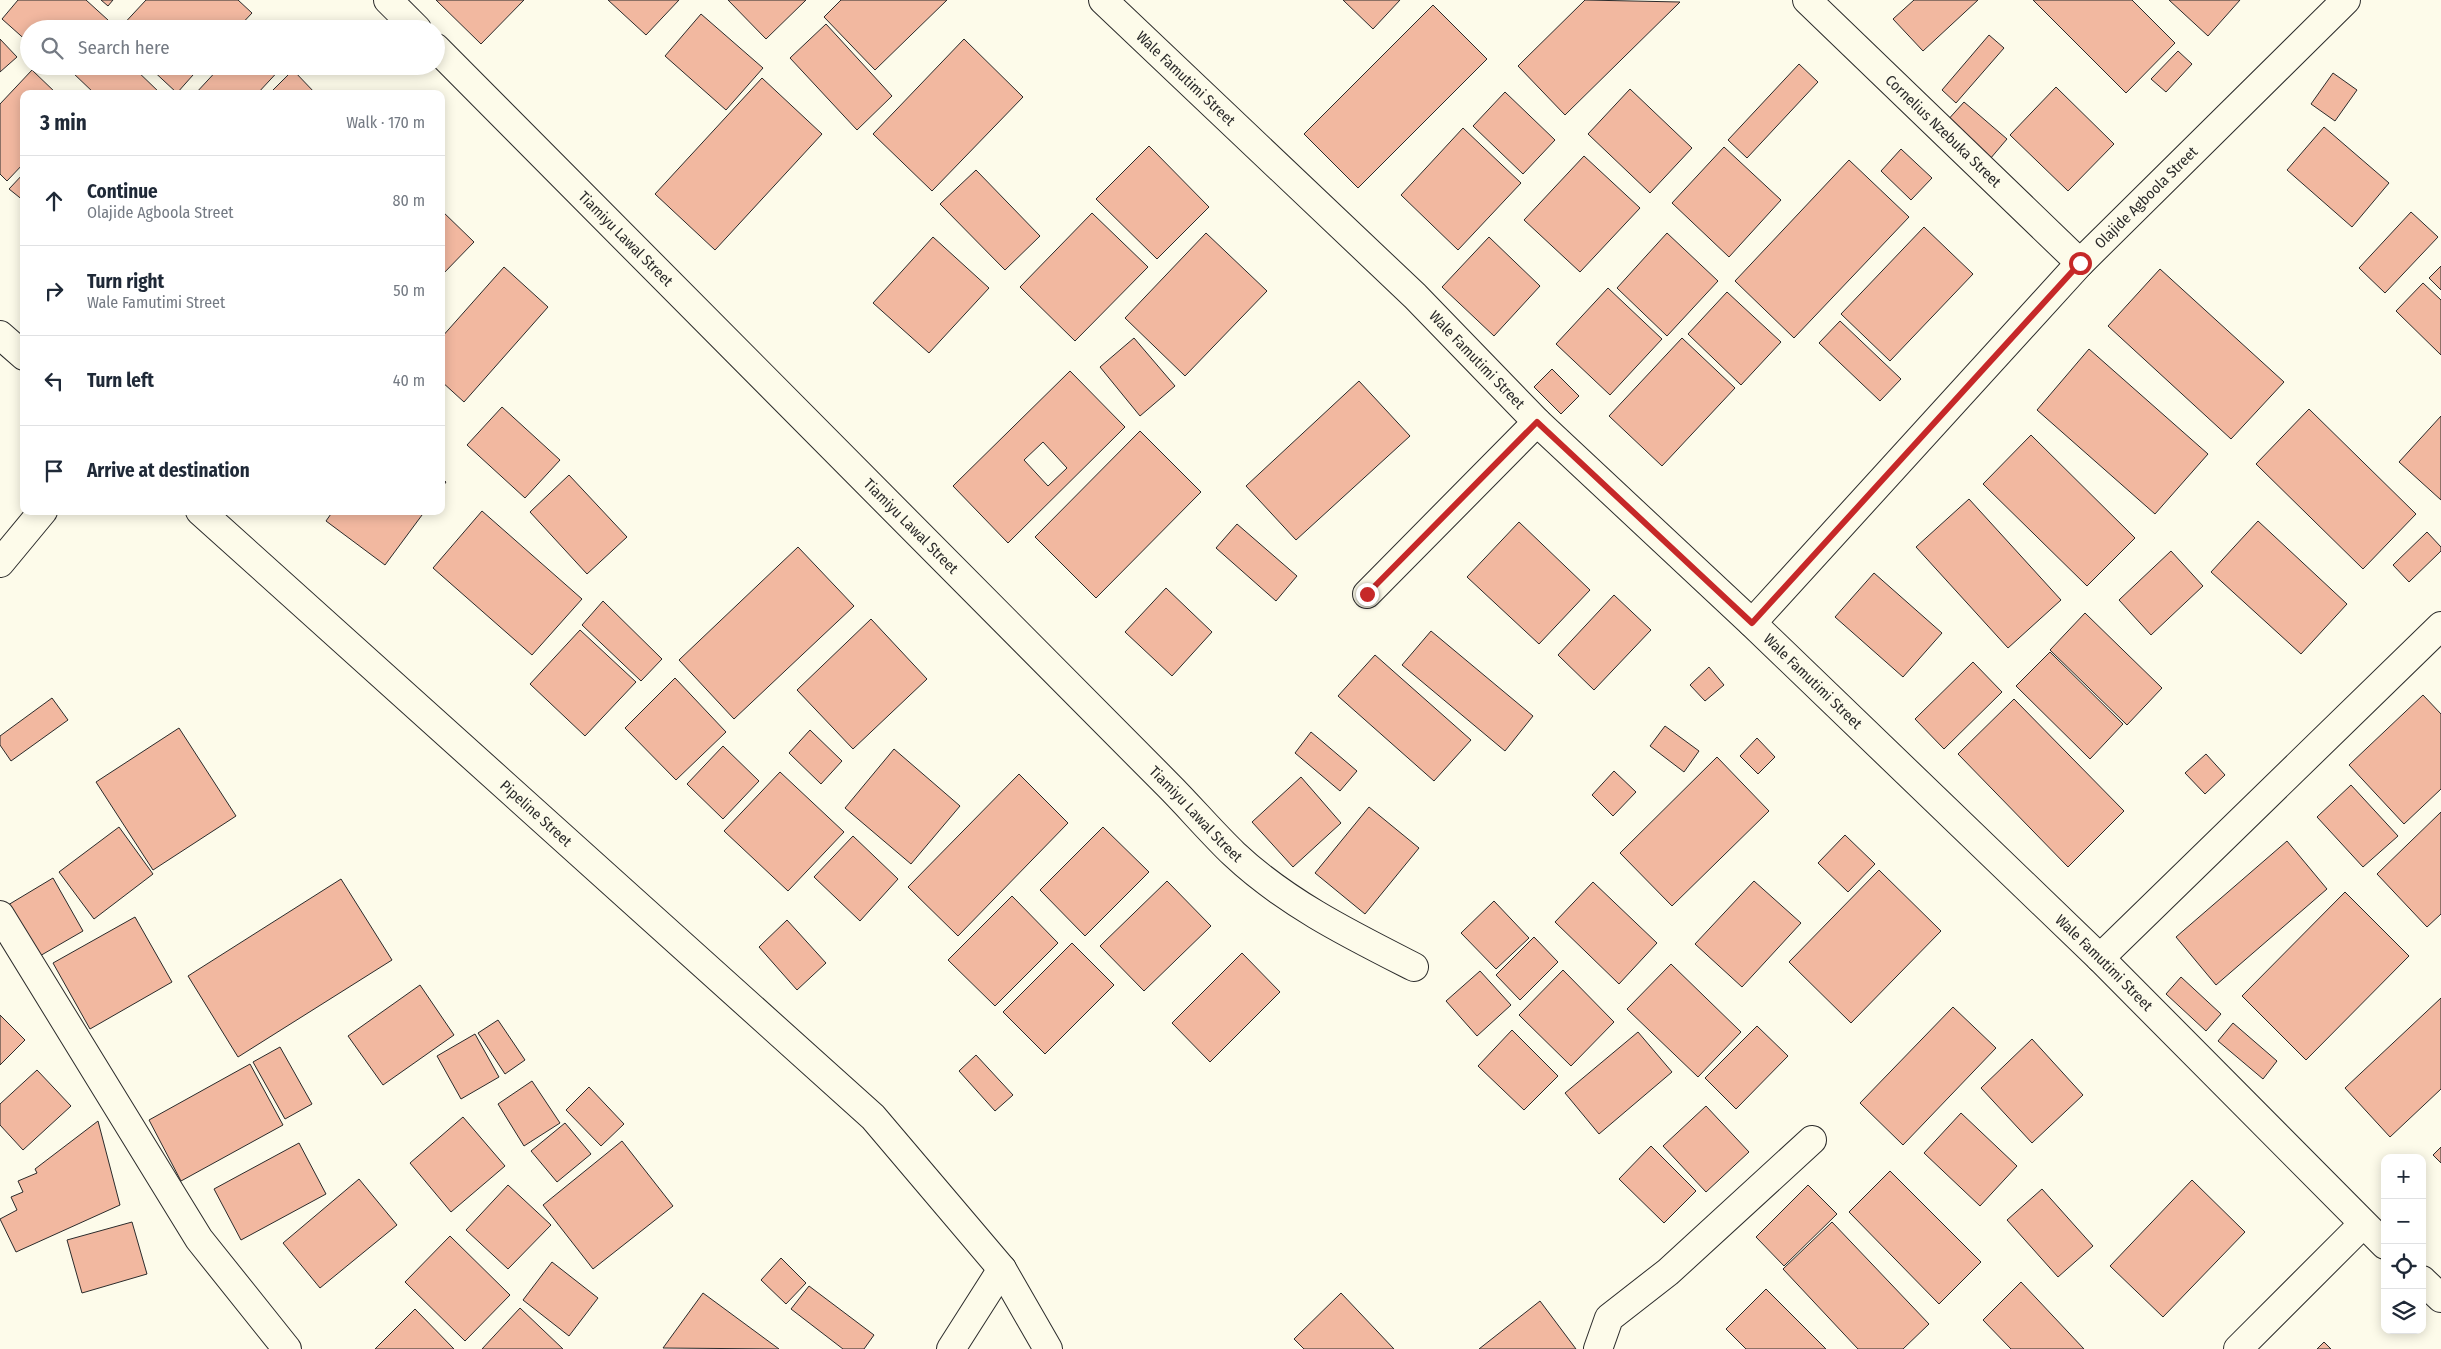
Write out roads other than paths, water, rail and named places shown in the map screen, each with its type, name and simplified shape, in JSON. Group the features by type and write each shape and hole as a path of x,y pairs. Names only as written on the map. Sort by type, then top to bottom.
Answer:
{"street":[{"path":"388,0 408,20"},
{"name":"Wale Famutimi Street","path":"1103,0 1415,296 1537,422 1752,623 2100,958 2384,1244"},
{"name":"Cornelius Nzebuka Street","path":"1807,0 2080,263"},
{"name":"Olajide Agboola Street","path":"1752,623 2080,263 2346,0"},
{"name":"Tiamiyu Lawal Street","path":"445,57 1168,785 1234,854 1282,893 1320,918 1414,967"},
{"path":"0,335 20,352"},
{"path":"1367,594 1537,422"},
{"path":"0,563 40,515"},
{"name":"Pipeline Street","path":"204,515 873,1118 1002,1269 1048,1349"},
{"path":"2100,958 2441,626"},
{"path":"0,915 200,1239 287,1349"},
{"path":"1598,1349 1608,1318 1668,1272 1812,1140"},
{"path":"2238,1349 2363,1224"},
{"path":"952,1349 1002,1269"},
{"path":"2426,1284 2441,1298"}]}
